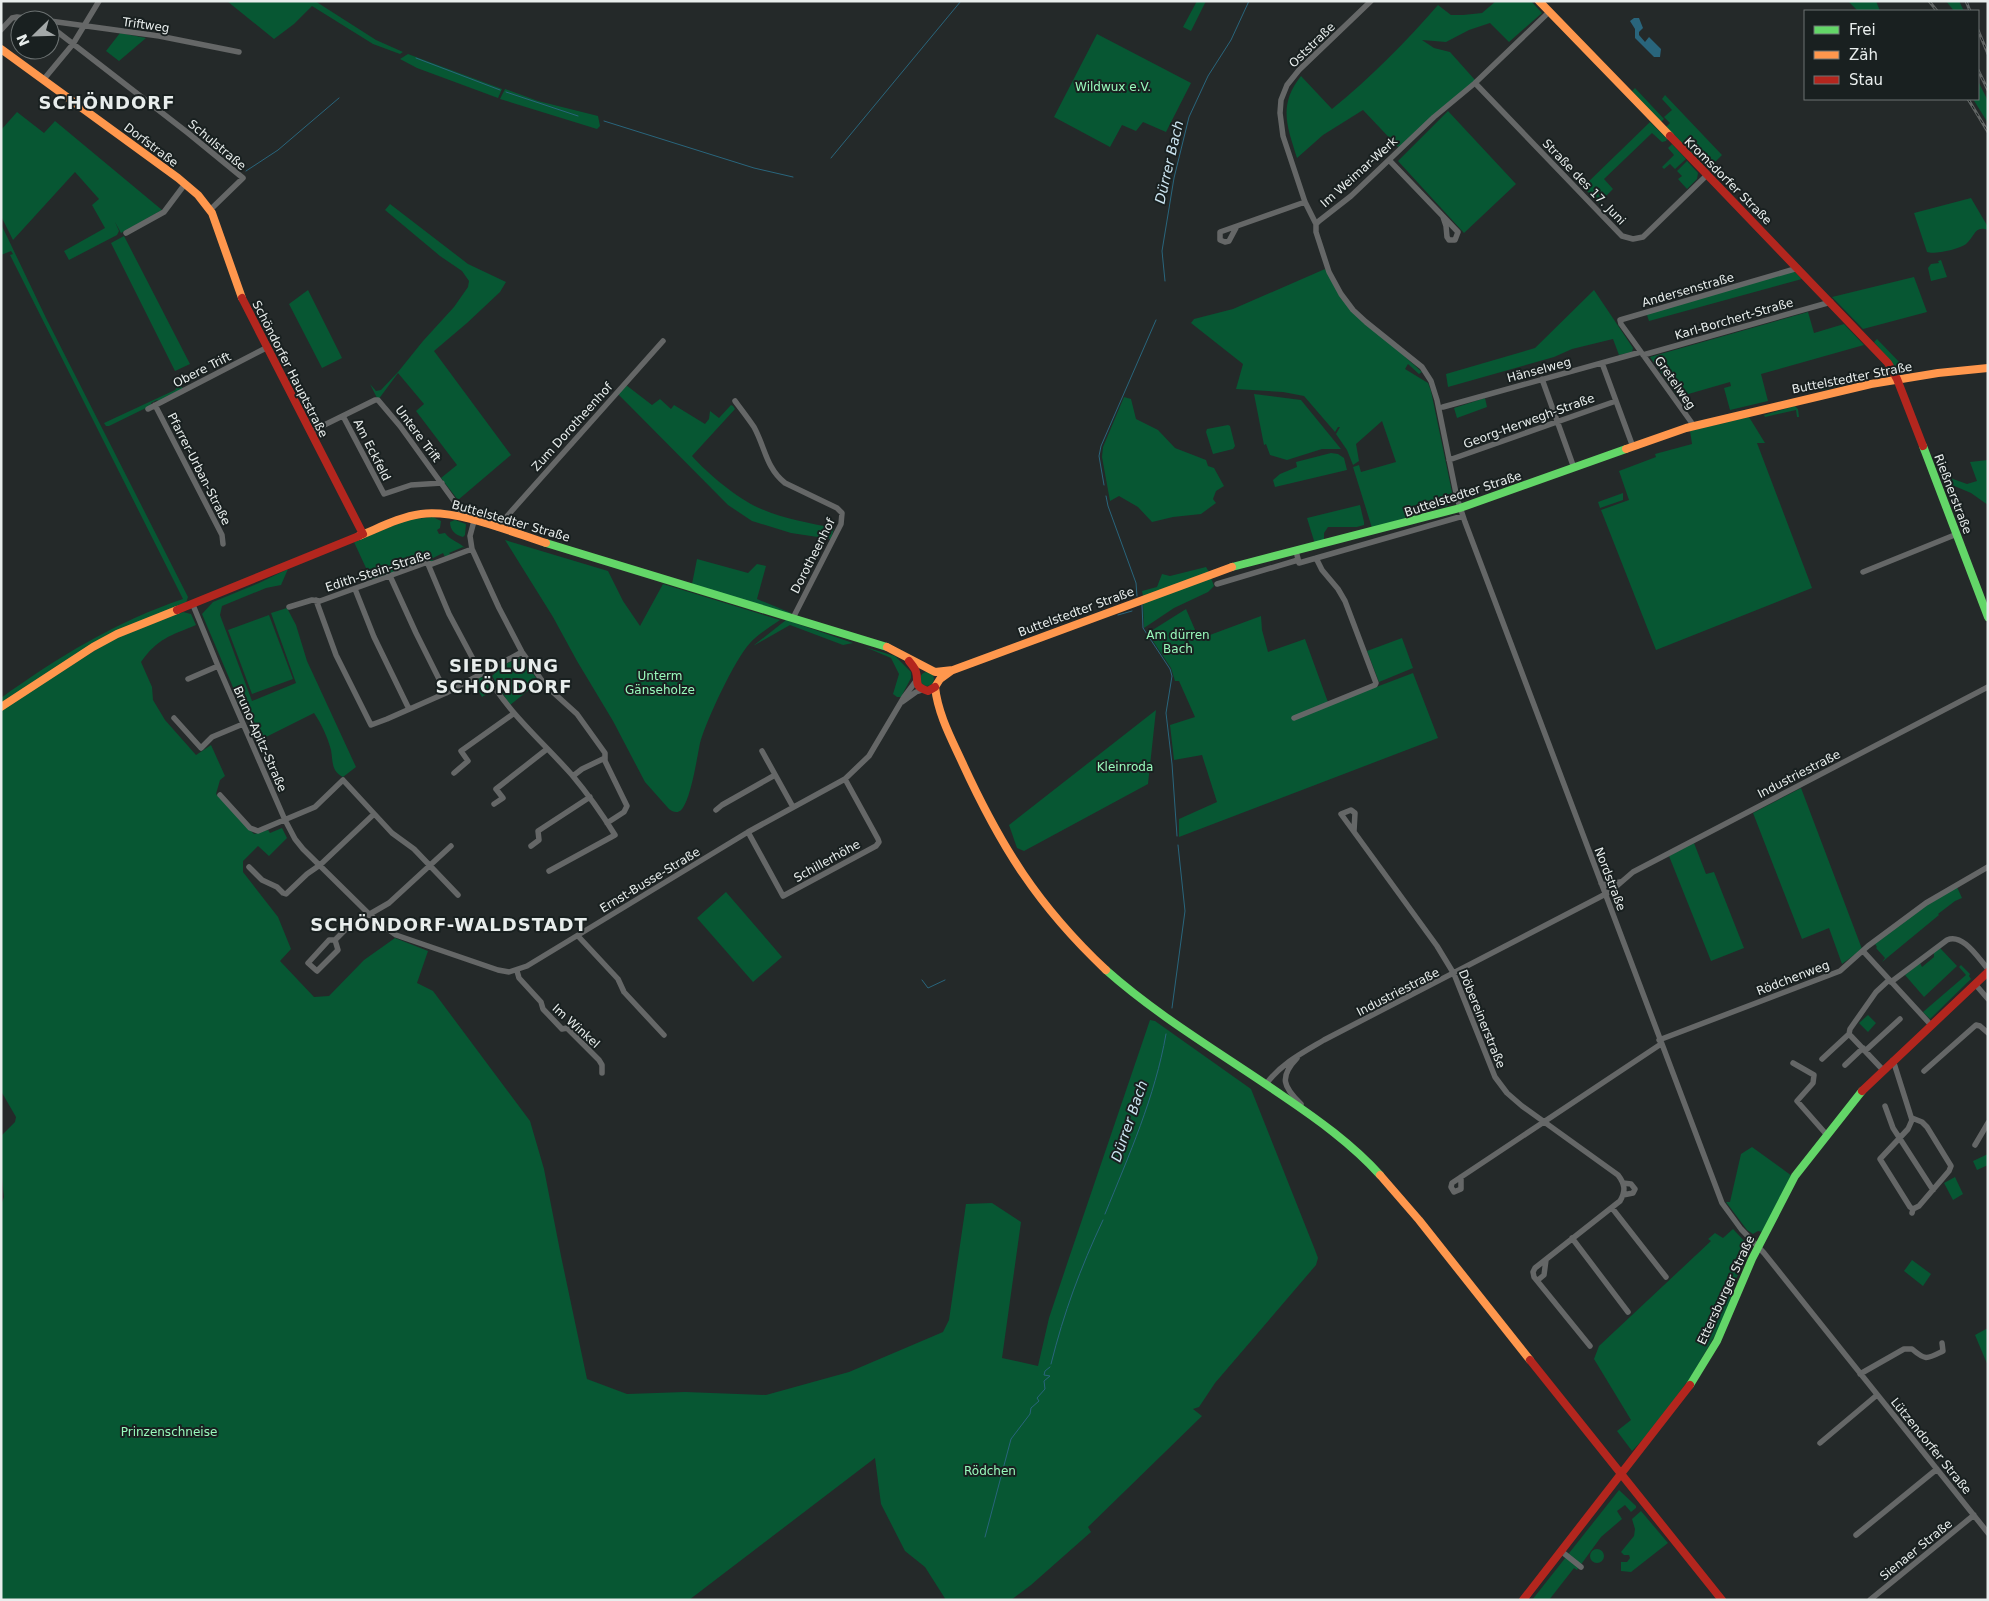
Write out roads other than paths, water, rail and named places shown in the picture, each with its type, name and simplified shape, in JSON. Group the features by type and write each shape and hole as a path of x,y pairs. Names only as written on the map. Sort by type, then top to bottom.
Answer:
{"main road":[{"name":"Kromsdorfer Straße","path":"1539,1 1831,302 1888,363 1898,379"},
{"name":"Dorfstraße","path":"1,49 44,78 185,184 202,198 210,210"},
{"name":"Schöndorfer Hauptstraße","path":"210,210 238,292 362,534"},
{"name":"Buttelstedter Straße","path":"953,670 1236,566 1297,556 1462,512 1574,468 1694,426 1898,379 1988,368"},
{"name":"Rießnerstraße","path":"1898,379 1988,617"},
{"name":"Buttelstedter Straße","path":"1,707 93,647 125,631 362,534 420,513 449,514 471,520 793,618 889,648 926,668"},
{"path":"904,656 915,669 916,678 942,714"},
{"path":"916,678 926,668 935,672 953,670"},
{"path":"924,690 936,684 953,670"},
{"path":"935,672 942,714 966,771 997,836 1020,873 1050,914 1113,977 1148,1003 1313,1115 1358,1153 1391,1187 1722,1600"},
{"name":"Ettersburger Straße","path":"1522,1600 1672,1411 1702,1367 1720,1335 1758,1247 1786,1190 1826,1134 1862,1090 1988,970"}],"street":[{"path":"44,78 73,44 99,1"},
{"name":"Oststraße","path":"1316,224 1305,202 1282,130 1280,113 1282,94 1290,80 1299,70 1371,1"},
{"name":"Im Weimar-Werk","path":"1462,512 1431,381 1422,366 1366,322 1353,310 1341,294 1329,272 1316,232 1316,224 1351,196 1549,12"},
{"path":"1,30 10,20"},
{"name":"Triftweg","path":"60,22 159,36 239,52"},
{"name":"Schulstraße","path":"60,34 243,178 210,210"},
{"name":"Straße des 17. Juni","path":"1475,82 1622,236 1628,239 1638,239 1646,235 1707,175"},
{"path":"1389,160 1443,217"},
{"path":"126,233 164,212 185,184"},
{"path":"1237,226 1305,202"},
{"name":"Andersenstraße","path":"1642,354 1620,320 1798,268"},
{"name":"Karl-Borchert-Straße","path":"1642,354 1831,302"},
{"name":"Zum Dorotheenhof","path":"498,528 663,341"},
{"name":"Obere Trift","path":"148,409 266,348"},
{"name":"Hänselweg","path":"1443,407 1602,363 1642,354"},
{"name":"Gretelweg","path":"1642,354 1694,426"},
{"path":"1602,363 1633,447"},
{"path":"1542,380 1574,468"},
{"name":"Untere Trift","path":"310,432 375,400 381,402 471,520"},
{"name":"Dorotheenhof","path":"734,401 753,426 768,464 778,477 785,483 837,508 842,513 841,524 793,618"},
{"name":"Georg-Herwegh-Straße","path":"1449,460 1616,401"},
{"name":"Pfarrer-Urban-Straße","path":"155,405 222,535 222,544"},
{"name":"Am Eckfeld","path":"343,416 384,494 411,485 442,483"},
{"path":"1297,556 1299,563 1462,512"},
{"name":"Nordstraße","path":"1462,512 1722,1203 1735,1222 1758,1247"},
{"path":"471,520 470,536 472,549 522,652 545,685 577,714 604,750 605,758 627,806 624,812 607,823"},
{"path":"1863,572 1957,534"},
{"name":"Edith-Stein-Straße","path":"289,607 355,589 472,549"},
{"name":"Buttelstedter Straße","path":"1217,584 1297,556"},
{"path":"1294,718 1376,683 1345,601 1335,584 1317,563 1316,558"},
{"path":"428,564 449,614 483,673 513,714 590,797 615,835 549,871"},
{"path":"390,576 446,693"},
{"path":"355,589 378,645 409,709"},
{"path":"316,600 336,655 370,725 446,693 522,652"},
{"name":"Bruno-Apitz-Straße","path":"193,604 243,724 285,820 295,838 369,914 389,930 416,942 495,969 509,972 516,971"},
{"path":"188,679 218,666"},
{"name":"Ernst-Busse-Straße","path":"516,971 532,964 748,832 845,779 869,756 916,678"},
{"name":"Industriestraße","path":"1266,1084 1282,1066 1302,1053 1605,894 1633,872 1659,858 1988,687"},
{"name":"Ernst-Busse-Straße","path":"900,704 916,692 924,690"},
{"path":"454,773 468,761 461,751 513,714"},
{"path":"174,718 201,748 212,737 243,724"},
{"path":"494,804 503,798 496,789 547,749"},
{"path":"762,751 793,807"},
{"path":"572,776 605,758"},
{"path":"716,810 775,775"},
{"name":"Schillerhöhe","path":"748,832 783,896 876,846 879,842 878,838 845,779"},
{"path":"220,795 254,830 258,831 315,807 343,780 392,833 410,845 458,895"},
{"path":"531,846 539,840 538,831 590,797"},
{"name":"Döbereinerstraße","path":"1354,831 1356,815 1354,811 1348,810 1341,814 1437,946 1454,974 1495,1077 1507,1092 1618,1175 1623,1183"},
{"path":"250,867 262,880 277,887 286,894 374,814"},
{"path":"335,940 338,950 317,971 308,963 329,940 335,940 350,926 389,903 451,846"},
{"name":"Rödchenweg","path":"1461,1177 1545,1122 1660,1042 1840,971 1926,903 1988,866"},
{"name":"Industriestraße","path":"1601,883 1613,885 1622,881"},
{"path":"578,936 618,979 624,992 664,1035"},
{"path":"1822,1059 1849,1034 1850,1029 1876,992 1943,943 1954,938 1962,941 1988,970"},
{"path":"1863,951 1931,1025"},
{"name":"Im Winkel","path":"516,971 519,978 541,1002 543,1009 562,1029 566,1028 599,1060 602,1073"},
{"path":"1975,984 1988,999"},
{"path":"1845,1065 1900,1019"},
{"path":"1924,1071 1976,1025 1988,1033"},
{"path":"1849,1034 1883,1070"},
{"path":"1302,1053 1290,1066 1285,1082 1289,1092 1313,1115"},
{"path":"1894,1060 1912,1118 1908,1129 1880,1159 1913,1211 1949,1171 1950,1164 1927,1127 1922,1122 1912,1118"},
{"path":"1793,1062 1813,1073 1815,1077 1813,1083 1797,1101 1826,1134"},
{"path":"1885,1106 1893,1128 1933,1190"},
{"path":"1975,1145 1988,1123"},
{"path":"1590,1346 1533,1272 1535,1268 1572,1238 1612,1208 1623,1196 1633,1193 1635,1189 1632,1184 1623,1183 1623,1196"},
{"path":"1612,1208 1666,1277"},
{"path":"1572,1238 1628,1312"},
{"name":"Lützendorfer Straße","path":"1758,1247 1988,1533"},
{"path":"1538,1280 1544,1275 1546,1260"},
{"path":"1860,1374 1904,1350 1912,1349 1922,1357 1930,1358 1943,1351 1942,1343"},
{"name":"Lützendorfer Straße","path":"1820,1443 1877,1395"},
{"path":"1856,1535 1936,1469"},
{"name":"Sienaer Straße","path":"1870,1600 1974,1516"},
{"path":"1561,1551 1581,1567"}],"water":[{"path":"1634,18 1639,18 1643,28 1639,35 1645,42 1649,37 1661,49 1660,57 1654,57 1635,38 1635,29 1630,21"}],"waterway":[{"path":"831,158 961,1"},
{"name":"Dürrer Bach","path":"1165,281 1162,251 1174,178 1189,117 1208,76 1231,40 1249,1"},
{"path":"416,58 500,90"},
{"path":"506,92 578,116"},
{"path":"246,171 278,150 339,98"},
{"path":"604,121 754,168 793,177"},
{"name":"Dürrer Bach","path":"1104,485 1099,456 1101,446 1156,320"},
{"name":"Dürrer Bach","path":"1106,496 1136,583 1137,596"},
{"name":"Dürrer Bach","path":"1142,605 1143,628 1170,669 1172,676 1166,713 1177,836"},
{"path":"1118,615 1132,611"},
{"name":"Dürrer Bach","path":"1172,1008 1185,911 1178,845"},
{"path":"922,980 928,988 945,980"},
{"name":"Dürrer Bach","path":"1105,1214 1148,1103 1166,1034"},
{"name":"Dürrer Bach","path":"1051,1364 1073,1291 1103,1220"},
{"name":"Dürrer Bach","path":"985,1537 1011,1439 1030,1414 1031,1408 1039,1401 1037,1398 1045,1389 1044,1381 1050,1376 1044,1375 1045,1371 1050,1367"}],"railway":[{"path":"1929,1 1936,10"},
{"path":"1966,1 1970,10"},
{"path":"1979,32 1988,54"},
{"path":"1979,72 1988,90"},
{"path":"1969,100 1988,132"}],"district":[{"name":"SCHÖNDORF","path":"107,103"},
{"name":"SIEDLUNG SCHÖNDORF","path":"504,676"},
{"name":"SCHÖNDORF-WALDSTADT","path":"449,925"}],"park label":[{"name":"Wildwux e.V.","path":"1113,87"},
{"name":"Am dürren Bach","path":"1178,642"},
{"name":"Unterm Gänseholze","path":"660,683"},
{"name":"Kleinroda","path":"1125,767"},
{"name":"Prinzenschneise","path":"169,1432"},
{"name":"Rödchen","path":"990,1471"}]}
